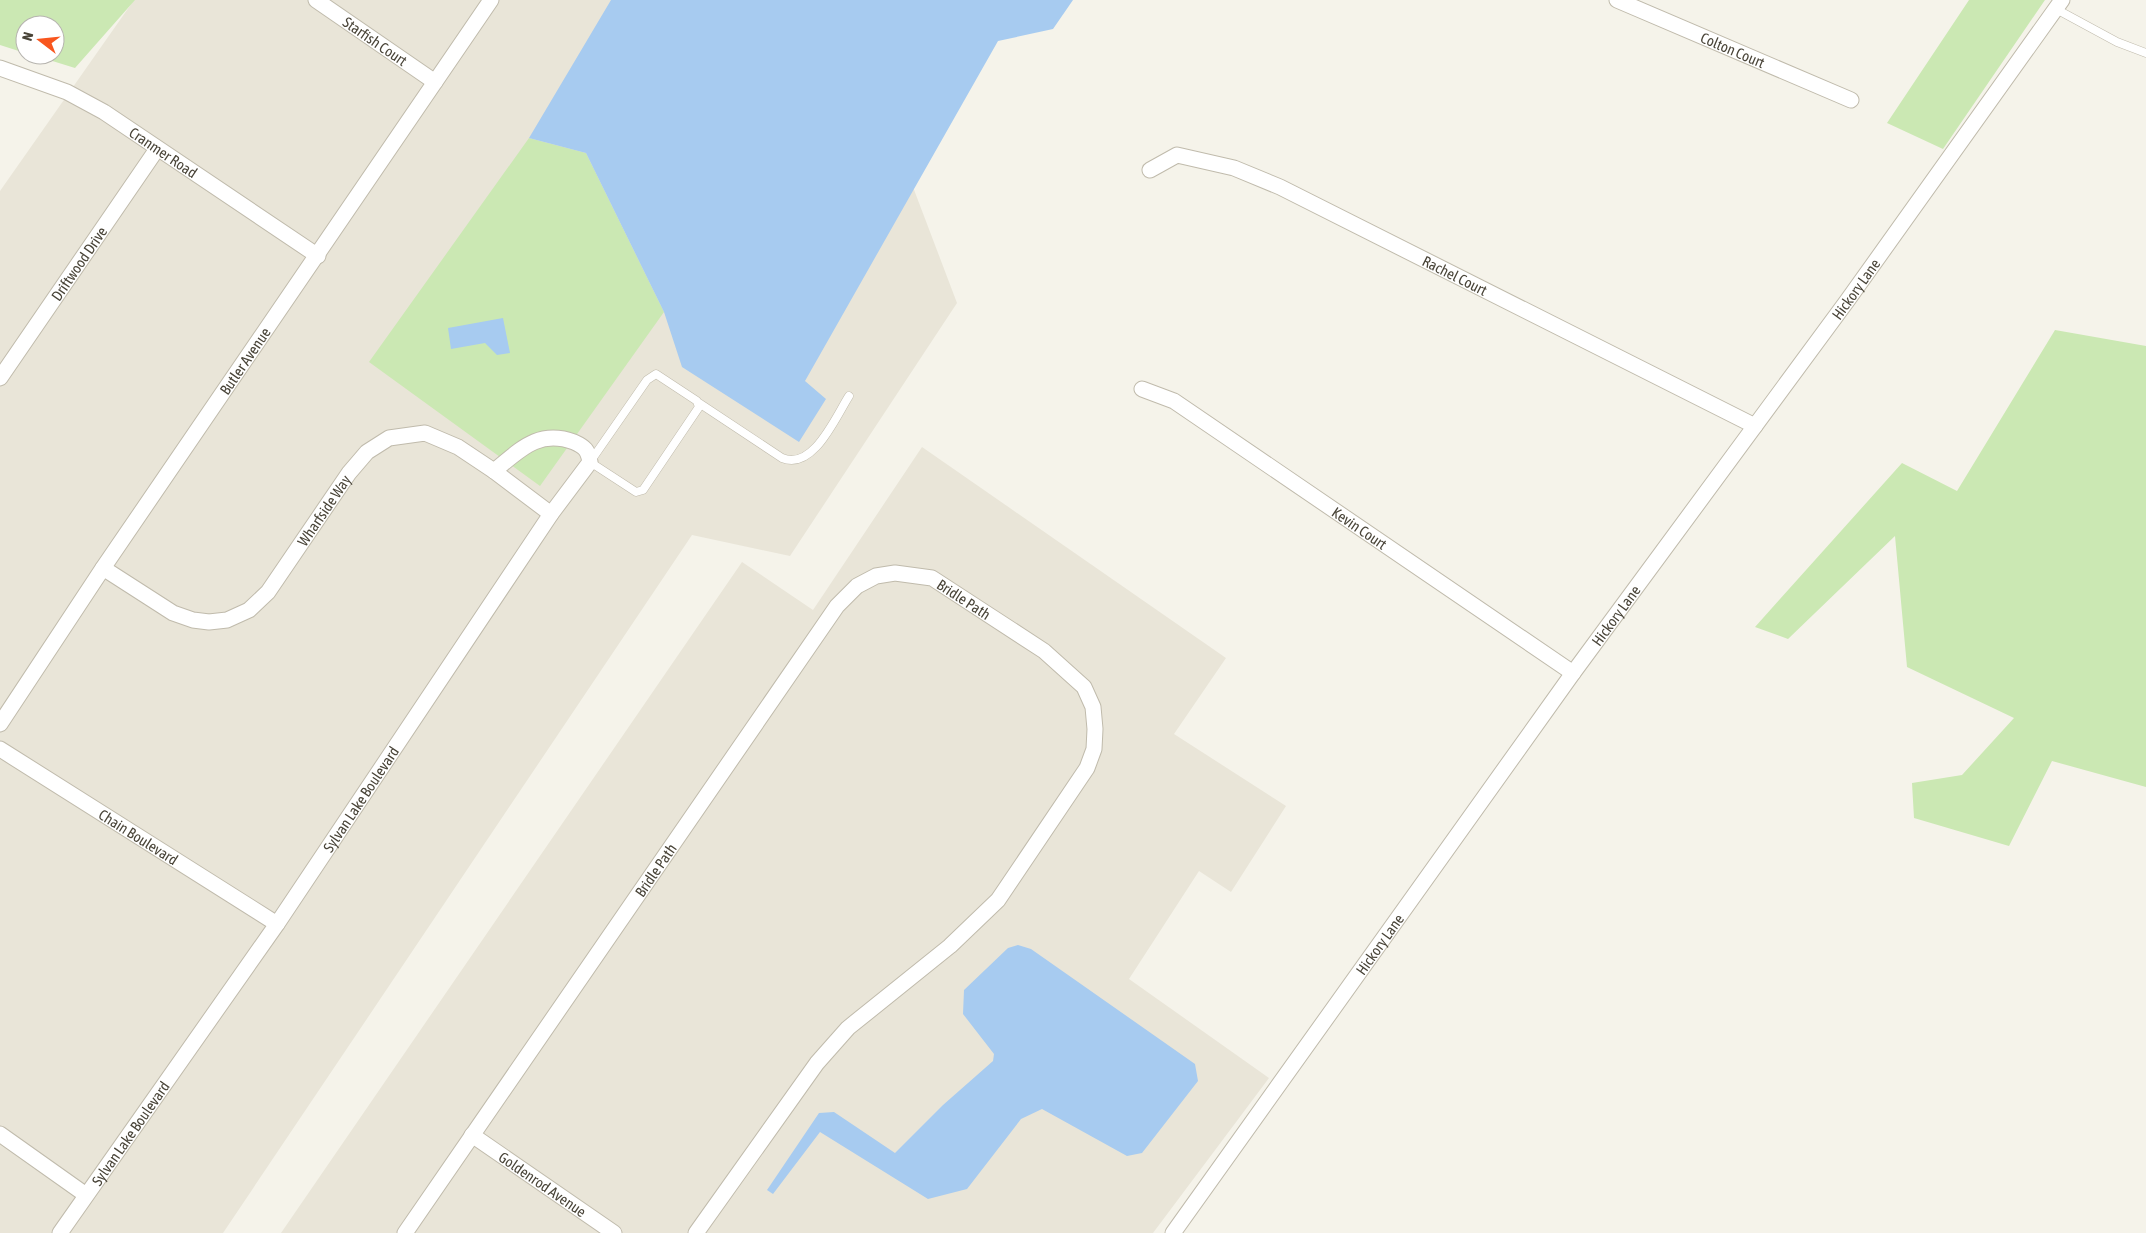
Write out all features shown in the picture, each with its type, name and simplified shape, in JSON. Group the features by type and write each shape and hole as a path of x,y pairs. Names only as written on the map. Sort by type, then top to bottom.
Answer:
{"street":[{"name":"Starfish Court","path":"316,0 434,82"},
{"name":"Butler Avenue","path":"0,724 103,568 318,256 491,0"},
{"name":"Colton Court","path":"1617,0 1851,100"},
{"name":"Hickory Lane","path":"1173,1233 1572,673 1755,426 1961,143 2059,4"},
{"name":"Cranmer Road","path":"0,68 67,92 104,112 318,256"},
{"name":"Driftwood Drive","path":"0,378 158,149"},
{"name":"Rachel Court","path":"1150,170 1177,155 1234,168 1755,426"},
{"name":"Kevin Court","path":"1142,389 1174,401 1572,673"},
{"name":"Wharfside Way","path":"103,568 173,613 209,622 227,620 249,610 268,592 349,474 367,452 390,438 425,433 458,447 494,471 551,514"},
{"path":"494,471 530,442 554,436 583,446 588,452 590,462"},
{"name":"Sylvan Lake Boulevard","path":"60,1233 277,924 551,514 590,462"},
{"name":"Bridle Path","path":"405,1233 838,606 857,586 876,576 895,573 932,578 1044,651 1084,687 1092,707 1095,729 1094,749 1089,762 998,900 950,946 848,1028 817,1063 696,1233"},
{"name":"Chain Boulevard","path":"0,749 277,924"},
{"path":"0,1134 86,1195"},
{"name":"Goldenrod Avenue","path":"472,1135 614,1233"}],"lane":[{"path":"2059,4 2117,42 2146,53"},
{"path":"699,403 698,411 643,490 636,492 630,489 590,462 651,376 660,375 782,458 797,461 804,460 816,447 849,396"}],"shaded area":[{"path":"134,0 842,0 957,303 790,556 692,535 223,1233 0,1233 0,191"},
{"path":"922,447 1226,658 1174,734 1286,806 1231,892 1199,871 1129,979 1269,1078 1153,1233 281,1233 742,562 813,610"}],"green space":[{"path":"0,0 135,0 75,68 65,65 65,15 15,15 15,50 0,45"},
{"path":"1969,0 2045,0 1943,149 1887,123"},
{"path":"529,138 586,153 664,312 540,486 369,362"},
{"path":"2055,330 2146,346 2146,787 2052,761 2009,846 1914,818 1912,783 1962,775 2014,718 1907,667 1895,536 1788,639 1755,627 1902,463 1957,491"}],"water":[{"path":"611,0 1073,0 1053,29 998,41 805,381 826,399 799,442 682,367 664,312 586,153 529,138"},
{"path":"503,318 510,353 497,355 485,343 451,349 448,328"},
{"path":"1018,945 1031,949 1195,1064 1198,1081 1142,1153 1127,1156 1042,1109 1021,1119 967,1189 928,1199 820,1132 773,1194 767,1190 819,1113 834,1112 895,1153 943,1105 993,1061 994,1054 963,1014 964,990 1008,948"}]}
